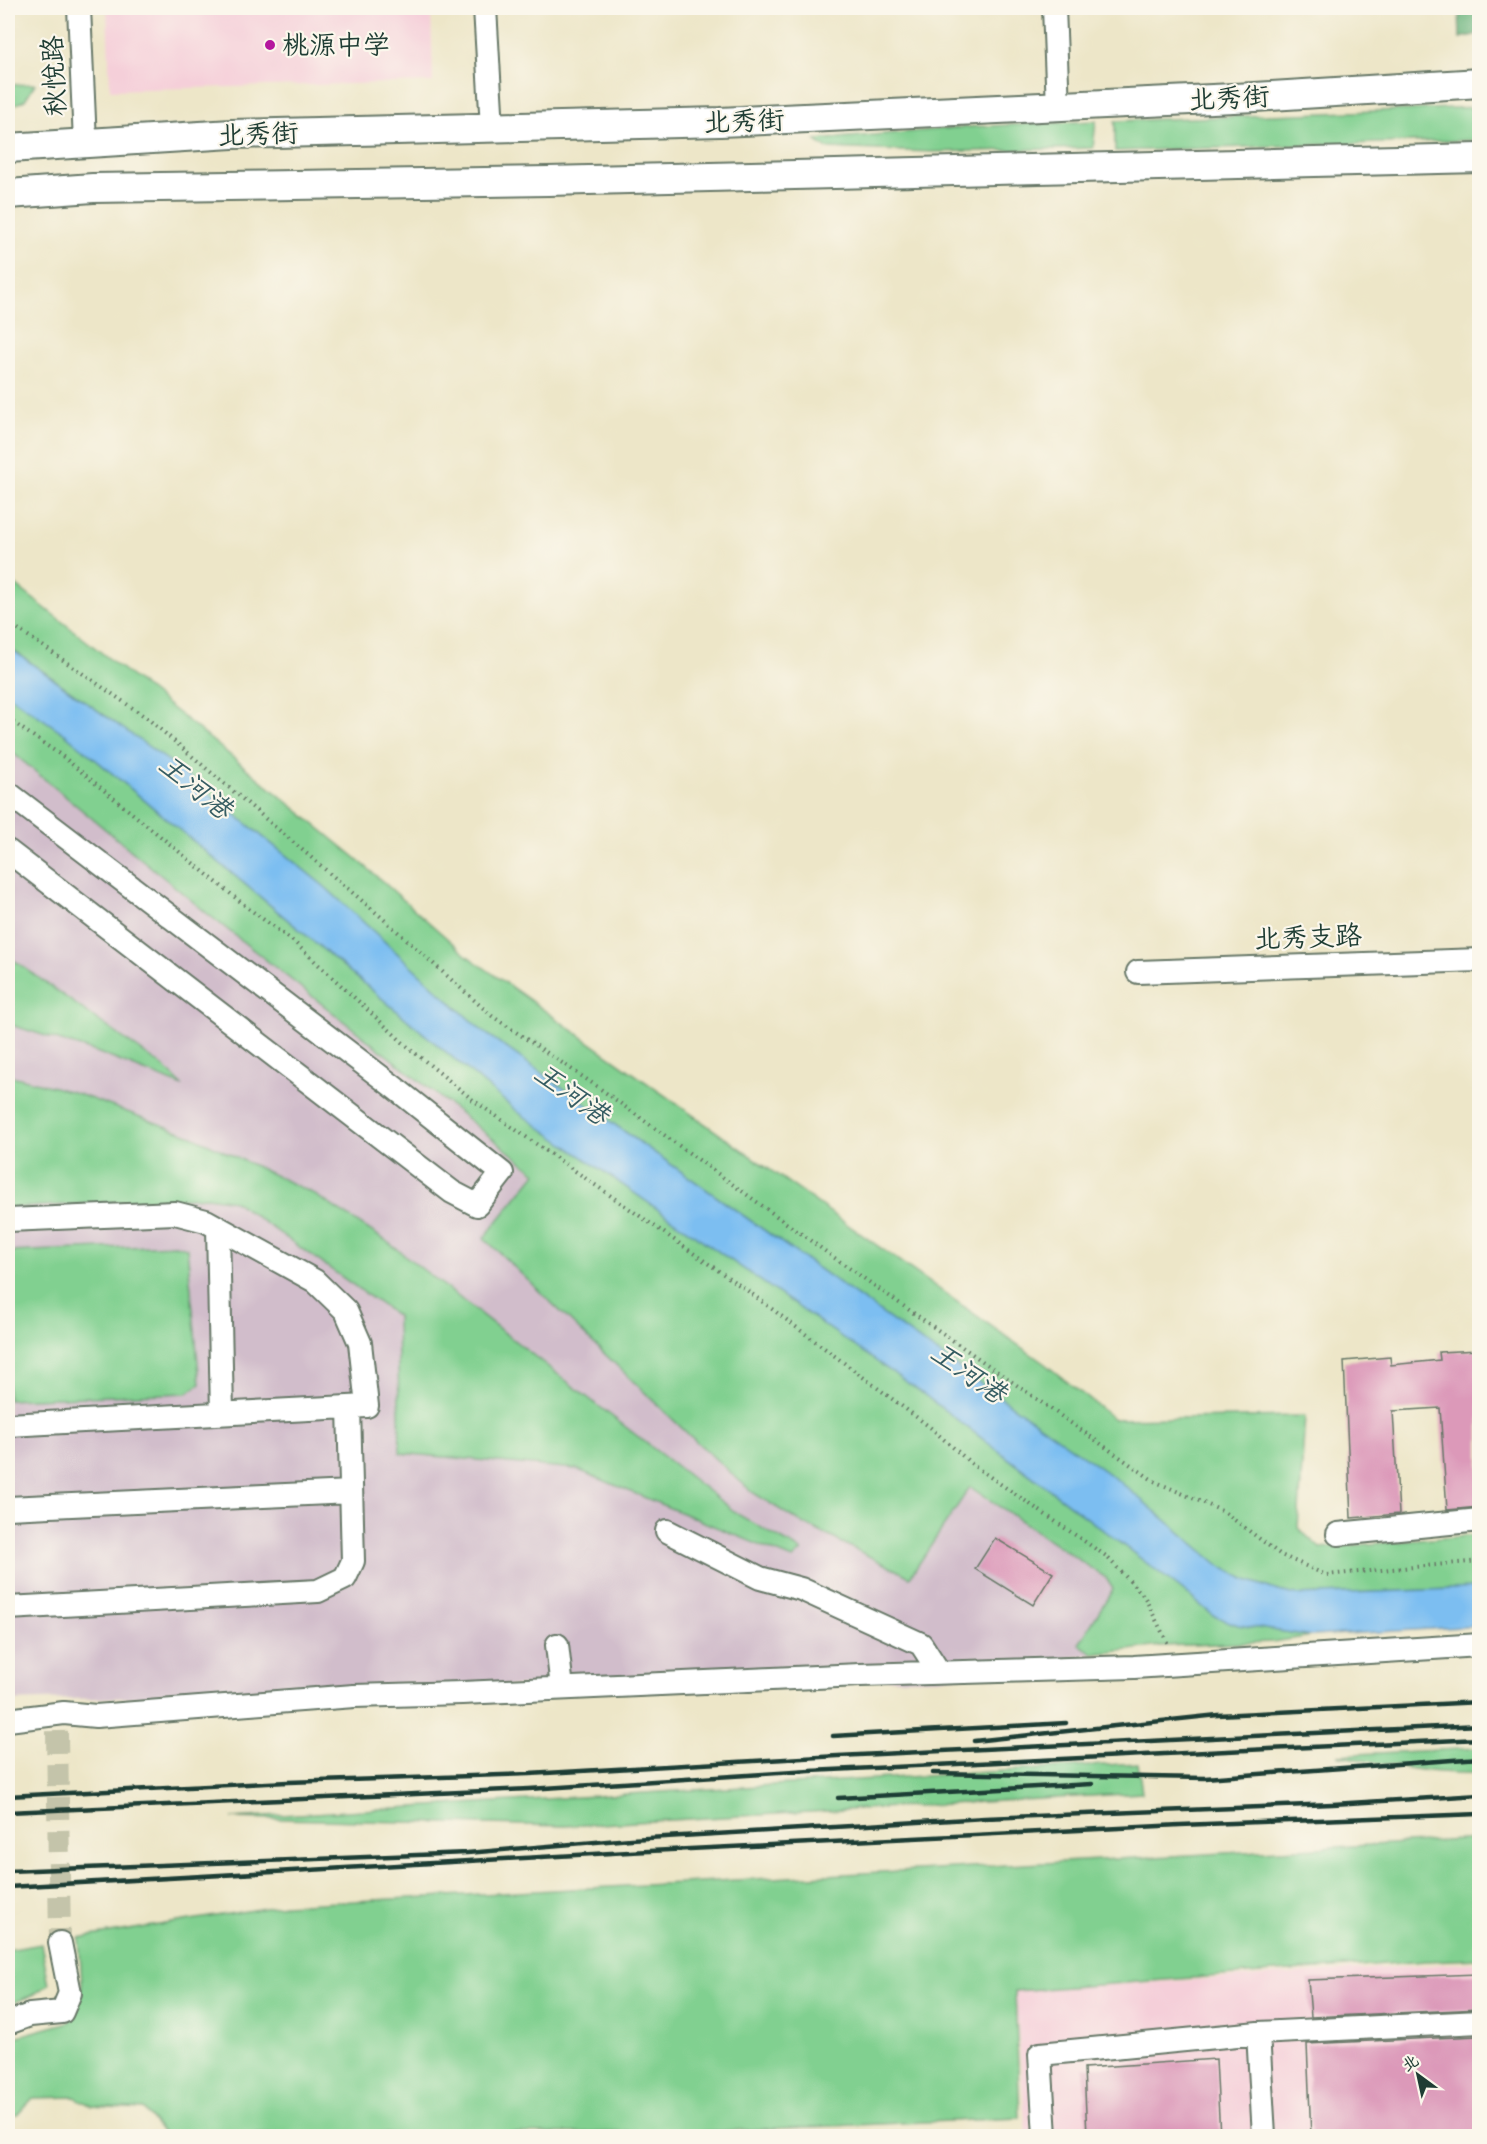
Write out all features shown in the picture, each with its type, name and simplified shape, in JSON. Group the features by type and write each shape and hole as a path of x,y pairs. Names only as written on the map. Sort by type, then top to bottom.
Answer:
{"main road":[{"name":"北秀街","path":"8,148 232,134 720,122 1256,97 1479,84"},
{"name":"北秀街","path":"8,194 104,188 548,182 1479,158"}],"street":[{"name":"秋悦路","path":"79,8 85,142"},
{"path":"484,8 492,128"},
{"path":"1054,8 1058,106"},
{"path":"8,793 362,1062 502,1173 477,1205 452,1192 8,851"},
{"name":"北秀支路","path":"1138,972 1479,960"},
{"path":"8,1220 175,1213 206,1221 315,1281 346,1311 360,1343 367,1406 8,1425"},
{"path":"218,1228 222,1413"},
{"path":"8,1608 318,1591 345,1578 353,1561 349,1407"},
{"path":"8,1508 351,1492"},
{"path":"1338,1534 1479,1520"},
{"path":"667,1531 760,1578 801,1589 921,1644 939,1672"},
{"path":"557,1645 562,1688"},
{"path":"8,1720 60,1722 96,1716 354,1696 939,1672 1134,1667 1479,1645"},
{"path":"8,2023 30,2014 62,2012 70,1993 60,1943"},
{"path":"1045,2136 1040,2054 1258,2033 1479,2022"},
{"path":"1258,2033 1264,2136"}],"path":[{"path":"8,622 147,718 371,908 492,1016 595,1085 829,1254 1154,1481 1224,1512 1281,1555 1326,1575 1479,1561"},
{"path":"8,719 62,756 248,908 294,942 409,1048 473,1100 752,1294 931,1428 974,1466 1106,1556 1144,1596 1178,1664"}],"shaded area":[{"name":"桃源中学","path":"107,8 431,8 433,82 110,90"},
{"path":"8,749 209,915 536,1174 485,1237 970,1487 1106,1578 1114,1589 1079,1644 1094,1654 937,1679 741,1679 8,1701"},
{"path":"1479,1962 1479,2136 1026,2136 1015,1991"}],"green space":[{"path":"1459,8 1479,8 1479,34 1460,38"},
{"path":"35,84 25,100 8,108 8,85"},
{"path":"1479,107 1479,140 1115,151 1115,121"},
{"path":"1096,121 1093,148 932,152 826,148 815,140 966,127"},
{"path":"8,579 192,724 357,859 466,955 1045,1364 1114,1419 1305,1416 1298,1528 1320,1548 1479,1535 1479,1588 1297,1595 1244,1579 1220,1566 1120,1482 481,1030 325,887 170,762 8,646"},
{"path":"8,695 65,734 518,1112 922,1393 1214,1616 1238,1625 1312,1636 1272,1642 1162,1646 1094,1654 1079,1644 1113,1589 1106,1578 970,1487 910,1577 795,1519 752,1492 688,1434 484,1238 536,1173 209,915 8,749"},
{"path":"8,956 165,1068 183,1086 96,1052 8,1024"},
{"path":"8,1075 73,1092 192,1136 312,1193 385,1240 739,1515 802,1551 793,1559 576,1469 400,1453 397,1316 234,1201 207,1197 8,1208"},
{"path":"175,1245 187,1248 200,1384 187,1393 8,1400 8,1252"},
{"path":"1479,1748 1479,1773 1425,1771 1337,1755"},
{"path":"1138,1763 1142,1793 565,1826 232,1818"},
{"path":"1479,1839 1479,1959 1015,1991 1020,2118 695,2132 165,2135 143,2109 92,2106 75,2097 33,2098 17,2115 8,2116 8,2039 69,2022 79,2007 82,1984 79,1938 284,1905"},
{"path":"41,1944 49,1984 33,1995 8,2005 8,1950"}],"water":[{"name":"王河港","path":"8,647 170,762 325,887 481,1030 1120,1482 1220,1566 1244,1579 1297,1595 1479,1588 1479,1626 1312,1636 1238,1625 1214,1616 922,1393 518,1112 65,734 8,695"}],"building":[{"path":"1479,1350 1479,1507 1447,1510 1440,1408 1393,1411 1399,1514 1351,1518 1344,1361 1390,1357 1391,1365 1440,1360 1439,1352"},
{"path":"995,1538 1053,1573 1033,1605 975,1569"},
{"path":"1479,1974 1479,2009 1311,2017 1308,1980"},
{"path":"1479,2036 1479,2136 1311,2136 1307,2044"},
{"path":"1216,2059 1220,2136 1087,2136 1084,2068"}],"tunnel":[{"path":"57,1731 60,1943"}],"railway":[{"path":"974,1741 1218,1715 1480,1702"},
{"path":"833,1736 1066,1723"},
{"path":"8,1796 288,1782 529,1774 838,1756 1480,1725"},
{"path":"8,1812 529,1789 810,1771 1480,1739"},
{"path":"933,1773 1205,1778 1480,1758"},
{"path":"838,1798 1092,1784"},
{"path":"8,1871 467,1853 631,1839 985,1818 1333,1804 1480,1795"},
{"path":"8,1887 629,1852 1180,1825 1480,1814"}],"place":[{"name":"桃源中学","path":"270,45"}]}
